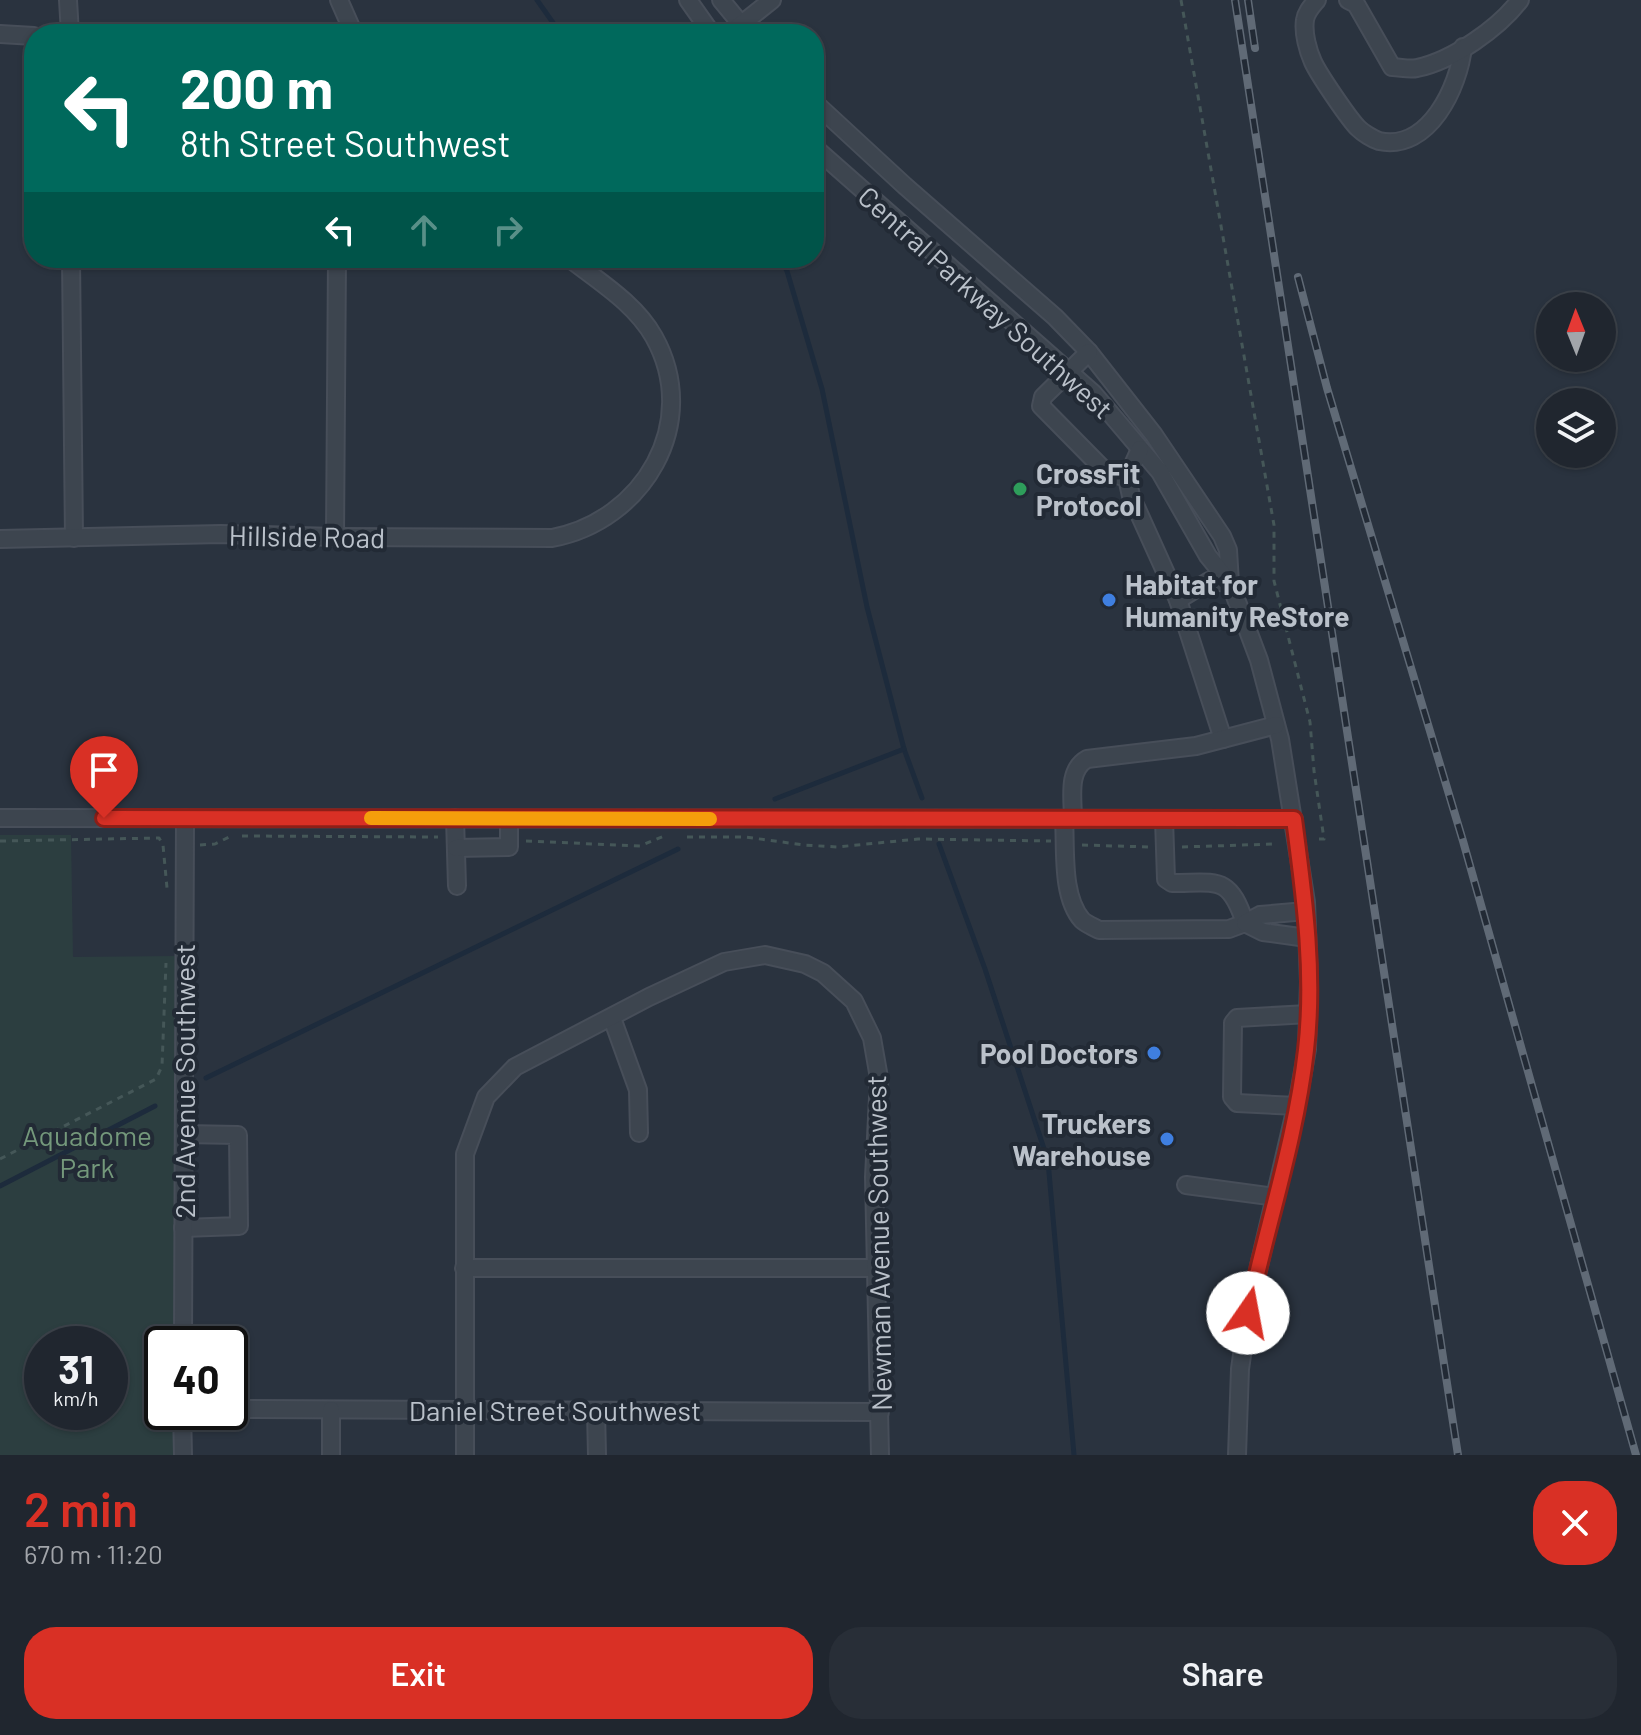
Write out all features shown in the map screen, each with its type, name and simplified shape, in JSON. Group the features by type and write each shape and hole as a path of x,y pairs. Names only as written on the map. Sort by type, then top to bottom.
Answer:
{"street":[{"path":"68,0 69,24"},
{"path":"339,0 350,24"},
{"path":"688,0 705,24"},
{"path":"721,0 736,24"},
{"path":"747,24 772,0"},
{"path":"1317,0 1305,17 1305,35 1313,62 1359,129 1378,141 1415,136 1435,119 1461,69 1463,47"},
{"path":"1348,0 1356,4 1392,67 1415,69 1463,47 1508,16 1520,0"},
{"path":"0,34 24,35"},
{"name":"Central Parkway Southwest","path":"824,111 1055,317 1089,352 1154,435 1222,536 1228,550 1230,583 1259,660 1276,725 1294,819 1306,911 1308,1014 1307,1049 1297,1106 1248,1313 1240,1369 1237,1455"},
{"name":"Central Parkway Southwest","path":"824,156 1093,393 1160,472 1208,556 1230,583"},
{"path":"71,268 74,538"},
{"path":"335,537 337,268"},
{"name":"Hillside Road","path":"0,539 207,534 552,538 572,534 609,516 639,489 659,454 669,415 668,374 658,345 642,319 582,268"},
{"path":"1089,352 1043,397 1041,406 1106,472 1127,478"},
{"path":"1140,449 1127,478 1131,496 1178,600 1223,739"},
{"path":"1178,600 1209,581 1230,583"},
{"path":"1276,725 1196,746 1087,759 1078,764 1074,771 1068,819 1068,884 1073,904 1083,922 1099,930 1229,929 1260,915 1306,911"},
{"path":"0,818 1294,819"},
{"name":"2nd Avenue Southwest","path":"183,1326 185,818"},
{"path":"455,818 457,886"},
{"path":"456,843 509,847 509,819"},
{"path":"1164,819 1166,879 1172,883 1220,883 1231,890 1245,923 1263,932 1307,938"},
{"name":"Newman Avenue Southwest","path":"612,1018 724,962 765,955 805,964 823,973 854,1001 872,1038 879,1078 874,1177 880,1455"},
{"path":"1297,1106 1237,1103 1232,1097 1233,1023 1237,1018 1308,1014"},
{"path":"465,1455 465,1154 486,1097 515,1067 612,1018 638,1090 639,1133"},
{"path":"183,1228 239,1226 238,1135 184,1134"},
{"path":"1186,1185 1276,1197"},
{"path":"464,1268 876,1268"},
{"name":"Daniel Street Southwest","path":"248,1409 880,1412"},
{"path":"331,1410 331,1455"},
{"path":"596,1411 597,1455"},
{"path":"182,1430 183,1455"}],"path":[{"path":"1181,0 1274,525 1274,581 1310,722 1324,839 1319,839"},
{"path":"198,845 215,844 233,835 456,843"},
{"path":"509,839 640,846 660,836 745,837 837,847 918,839 1066,843 1088,847 1274,844"},
{"path":"0,841 159,838 163,845 168,900"},
{"path":"163,845 170,841"},
{"path":"0,1159 156,1079 162,1066 167,960"}],"green space":[{"name":"Aquadome Park","path":"0,835 71,835 73,957 175,956 174,1326 144,1326 144,1430 174,1430 174,1455 0,1455"}],"waterway":[{"path":"537,0 554,24"},
{"path":"785,268 822,389 867,607 904,749 922,798"},
{"path":"775,799 904,749"},
{"path":"939,844 985,969 1048,1161 1074,1455"},
{"path":"206,1078 678,849"},
{"path":"0,1186 155,1106"}],"railway":[{"path":"1235,0 1458,1455"},
{"path":"1248,0 1255,48"},
{"path":"1298,277 1327,388 1463,841 1636,1455"}],"slow traffic":[{"path":"371,818 710,819"}],"place":[{"name":"CrossFit Protocol","path":"1020,489"},
{"name":"Habitat for Humanity ReStore","path":"1109,600"},
{"name":"Pool Doctors","path":"1154,1053"},
{"name":"Truckers Warehouse","path":"1167,1139"}],"route":[{"path":"104,818 1294,819 1306,902 1309,982 1307,1049 1290,1142 1248,1313"}]}
